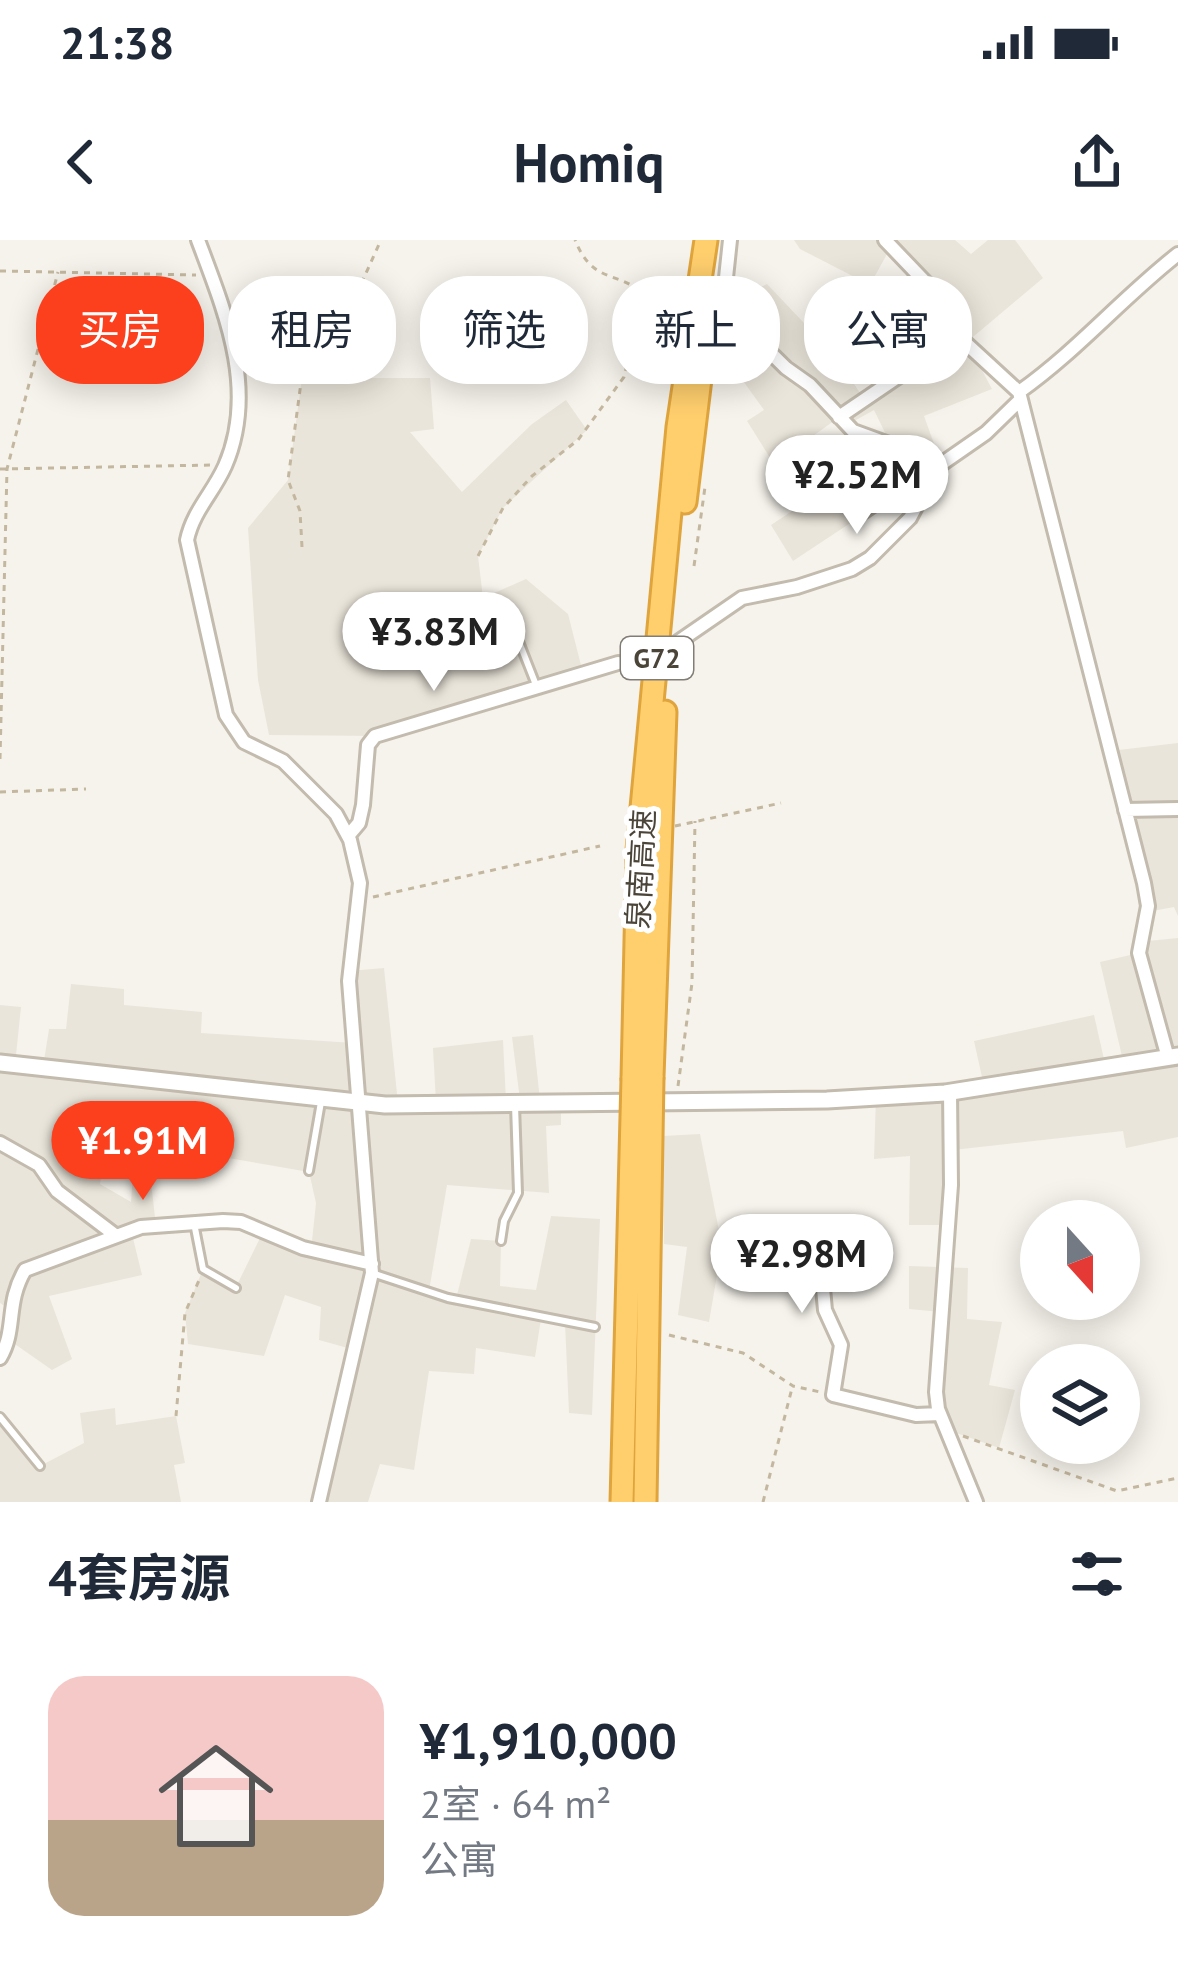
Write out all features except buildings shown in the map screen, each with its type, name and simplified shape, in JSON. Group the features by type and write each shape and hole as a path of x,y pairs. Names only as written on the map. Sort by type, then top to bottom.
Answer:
{"highway":[{"name":"泉南高速","path":"645,1502 638,850 678,427 706,240"},
{"name":"泉南高速","path":"622,1502 642,1077 671,622 720,240"}],"street":[{"path":"198,240 237,354 240,400 226,464 191,522 187,540 226,715 244,742 284,760 315,789 348,836 360,900 349,981 372,1269 319,1502"},
{"path":"730,240 723,306 854,431 939,465"},
{"path":"885,240 919,276"},
{"path":"678,642 742,598 797,587 870,558 910,518 939,465 986,433 1118,304 1178,254"},
{"path":"0,1063 361,1102 827,1100 950,1092 1173,1057 1139,953 1148,906 1019,397 972,350"},
{"path":"839,417 887,384"},
{"path":"348,836 359,823 368,745 375,736 618,663"},
{"path":"1125,810 1178,809"},
{"path":"950,1092 951,1185 936,1392 945,1429 976,1502"},
{"path":"0,1142 39,1165 58,1191 115,1235"},
{"path":"0,1358 9,1340 11,1301 25,1270 141,1227 241,1222 372,1269"},
{"path":"818,1234 825,1310 841,1345 833,1395 916,1415 940,1414"}],"lane":[{"path":"865,514 939,465"},
{"path":"514,629 536,685"},
{"path":"309,1171 321,1099"},
{"path":"501,1241 503,1222 518,1193 515,1101"},
{"path":"194,1223 203,1269 236,1288"},
{"path":"372,1269 457,1300 595,1327"},
{"path":"0,1418 40,1466"}],"path":[{"path":"302,547 300,511 288,480 304,359 312,338 356,296 381,240"},
{"path":"478,556 503,508 532,476 578,440 624,376 644,296 583,261 574,240"},
{"path":"0,271 212,276"},
{"path":"0,758 4,469 58,272"},
{"path":"4,469 226,464"},
{"path":"0,792 86,789"},
{"path":"668,827 781,803"},
{"path":"676,1100 692,983 695,821"},
{"path":"360,900 600,846"},
{"path":"176,1417 185,1312 203,1269"},
{"path":"669,1334 743,1354 793,1386 833,1395"},
{"path":"763,1502 793,1386"},
{"path":"945,1429 1117,1491 1178,1478"}],"shaded area":[{"path":"794,240 955,240 971,254 988,240 1015,240 1043,278 972,338 972,276 914,276 892,245 875,276 852,276 800,249"},
{"path":"780,298 804,323 804,384 854,384 864,399 887,384 972,384 972,351 992,389 924,416 941,463 793,561 771,525 891,445 874,410 847,425 838,418 774,464 747,421 764,410 745,384 780,384"},
{"path":"396,378 420,378 420,384 430,384 434,429 410,432 462,492 532,424 566,400 587,430 503,508 478,556 483,598 526,579 568,614 583,673 375,736 269,735 258,680 248,528 288,480 301,384 396,384"},
{"path":"1178,743 1178,916 1174,907 1147,912 1110,751"},
{"path":"1178,938 1178,1137 1126,1148 1123,1131 953,1150 948,1225 909,1225 910,1156 874,1159 876,1097 984,1086 974,1041 1094,1015 1106,1068 1124,1065 1100,962 1139,953 1138,942"},
{"path":"384,968 398,1103 436,1103 433,1048 503,1040 506,1101 520,1100 512,1037 533,1035 540,1100 561,1100 561,1125 546,1126 549,1193 447,1185 429,1291 456,1299 471,1239 501,1241 500,1286 536,1290 551,1216 600,1219 592,1415 569,1413 565,1323 541,1319 535,1357 476,1348 474,1374 429,1371 414,1470 380,1464 368,1502 318,1502 355,1350 319,1340 321,1307 285,1295 264,1356 188,1344 185,1313 203,1269 236,1287 263,1232 311,1250 316,1203 309,1172 107,1137 100,1184 131,1202 133,1175 150,1173 156,1226 131,1230 142,1275 49,1296 72,1359 52,1370 9,1340 9,1309 0,1303 0,1005 21,1007 15,1065 43,1067 49,1029 66,1029 71,984 124,989 124,1005 202,1012 201,1033 354,1043 349,971"},
{"path":"700,1134 722,1246 709,1322 678,1315 687,1247 664,1244 663,1136"},
{"path":"909,1266 968,1268 967,1319 1002,1322 989,1385 1015,1390 999,1448 945,1429 938,1409 941,1312 909,1309"},
{"path":"115,1408 116,1425 176,1416 185,1463 174,1465 181,1502 0,1502 0,1417 40,1466 84,1443 80,1413"}],"tunnel":[{"path":"618,663 660,648"}]}
